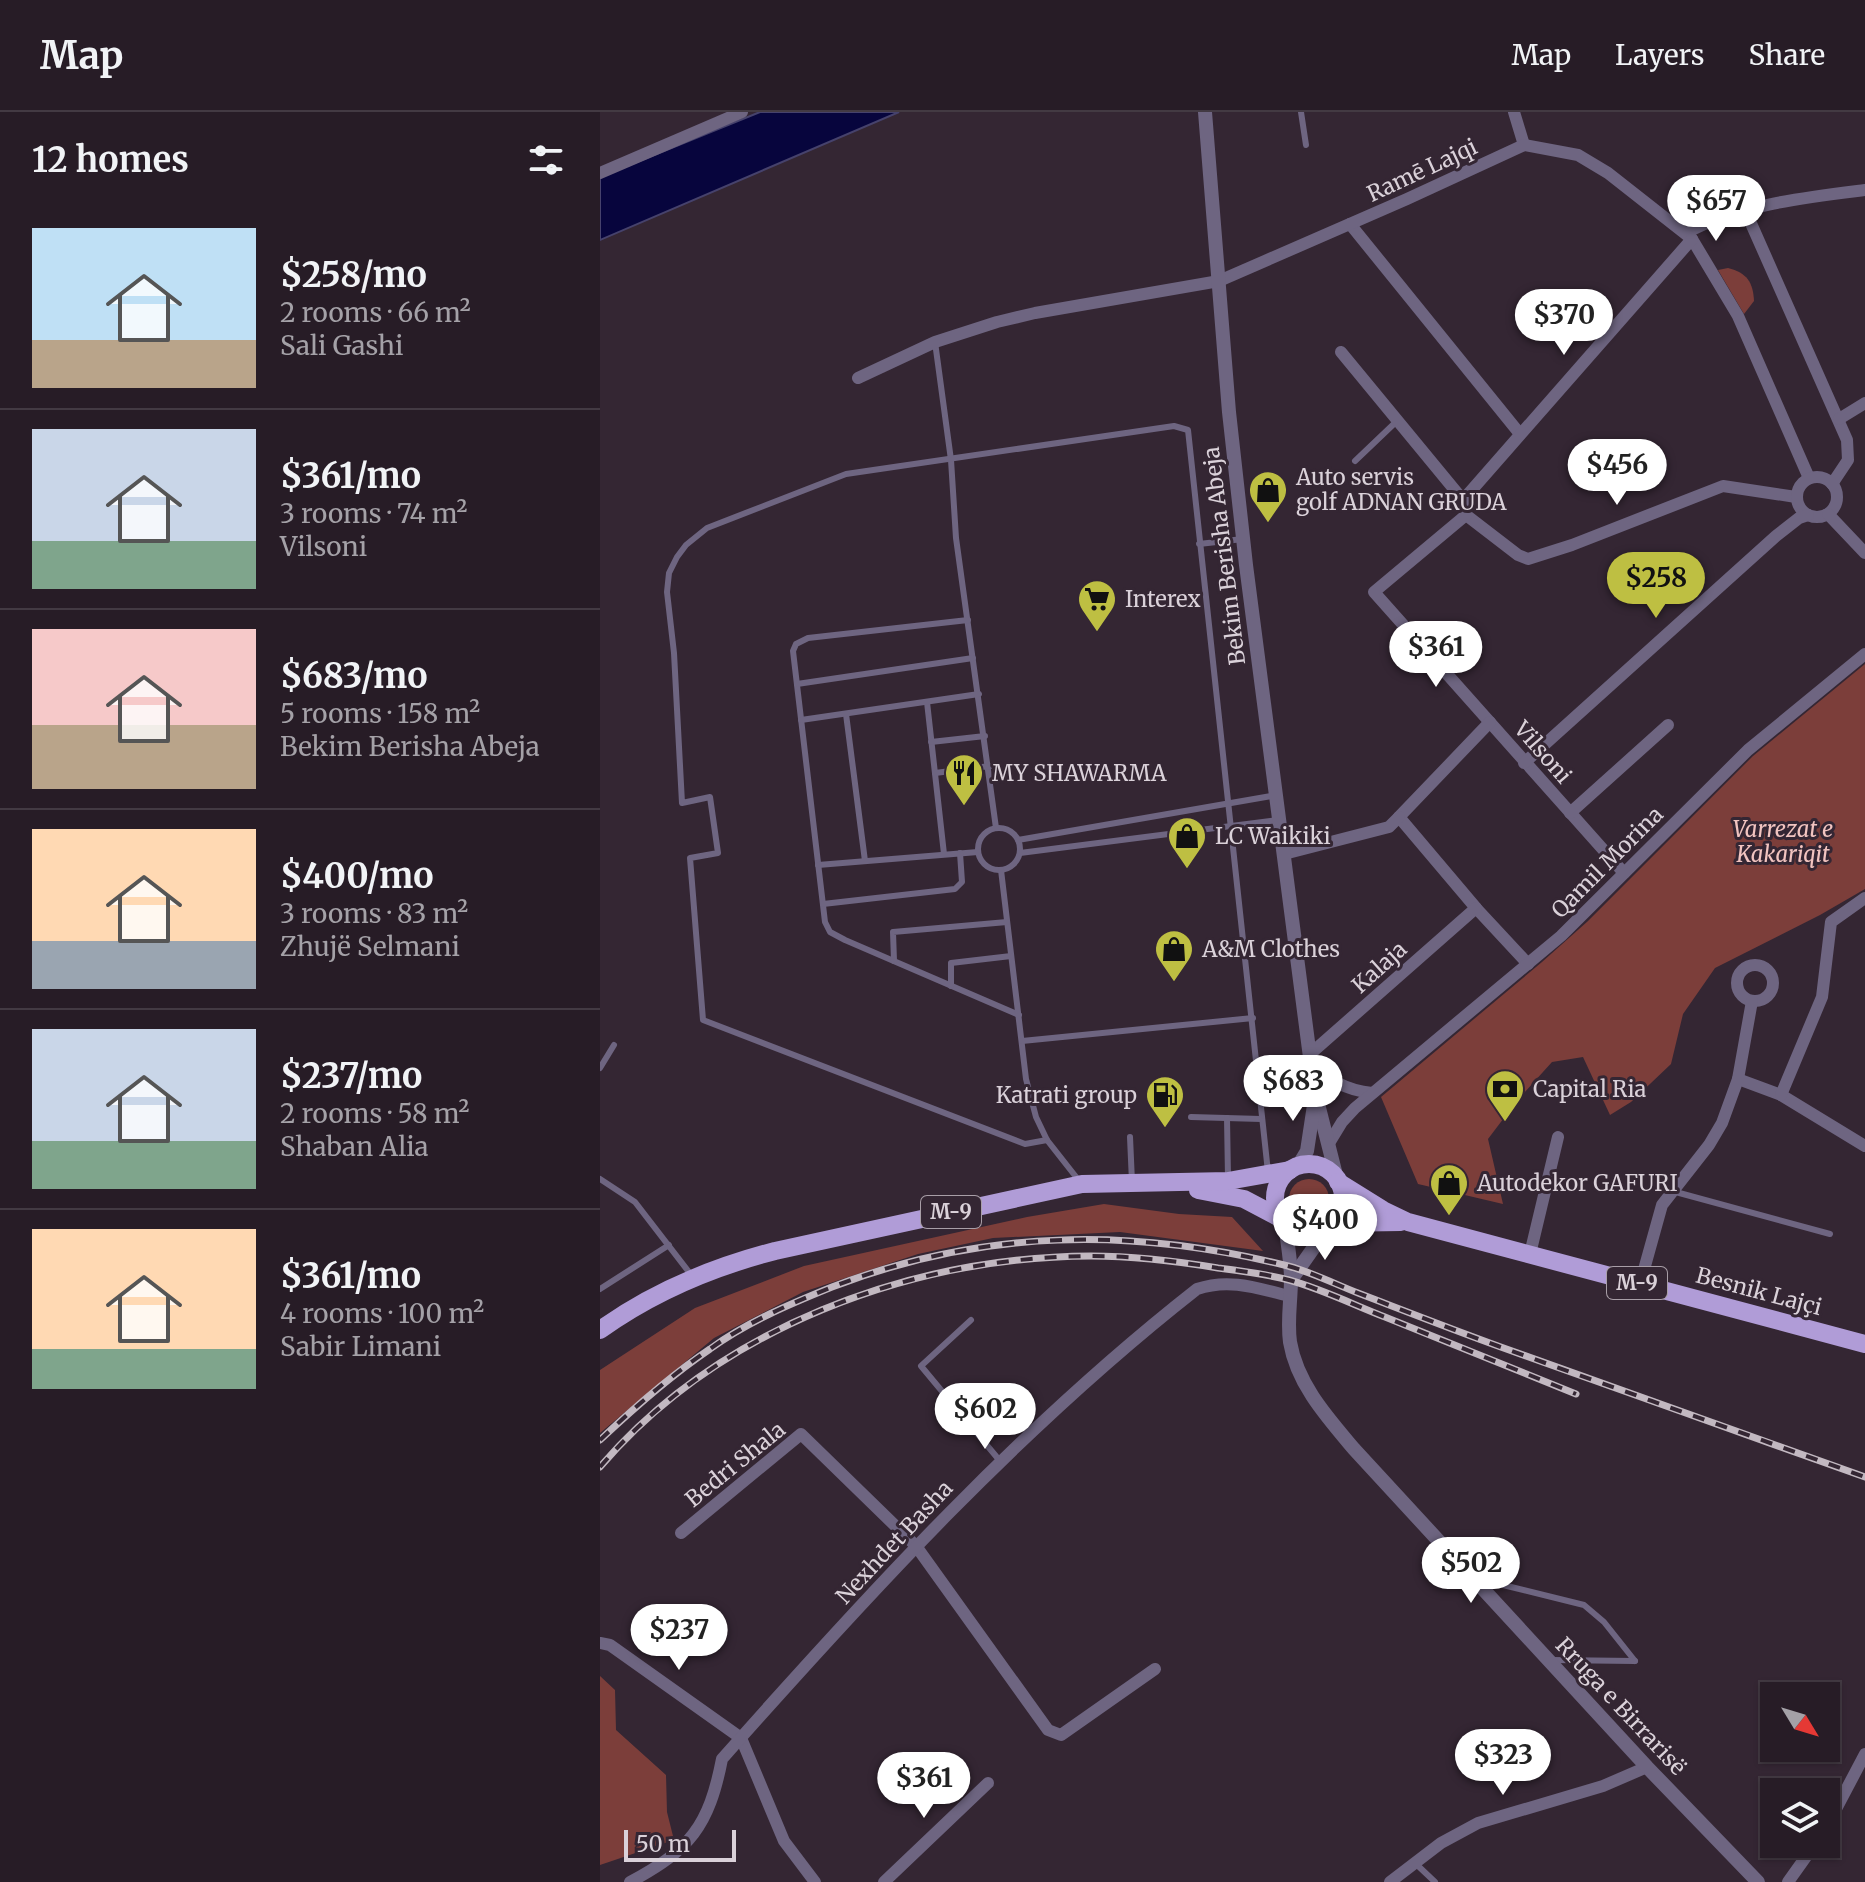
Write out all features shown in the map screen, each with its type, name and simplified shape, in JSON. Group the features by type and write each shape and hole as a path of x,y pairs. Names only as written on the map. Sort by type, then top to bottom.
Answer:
{"main road":[{"name":"M-9","path":"600,1330 656,1295 741,1260 1082,1184 1228,1181 1315,1165 1324,1167 1338,1180"},
{"path":"1283,1220 1276,1209 1275,1192 1278,1183 1294,1168"},
{"path":"1331,1224 1343,1204 1338,1180"},
{"name":"Besnik Lajçi","path":"1338,1180 1383,1210 1408,1222 1865,1344"},
{"name":"M-9","path":"1164,1184 1230,1195 1303,1232 1312,1233 1331,1224"},
{"name":"Besnik Lajçi","path":"1331,1224 1408,1222"}],"street":[{"path":"600,173 742,112"},
{"name":"Bekim Berisha Abeja","path":"1205,112 1229,412 1243,539 1314,1088 1338,1180"},
{"path":"1514,112 1524,145 1578,155 1608,173 1689,236 1738,316 1809,478"},
{"name":"Ramē Lajqi","path":"858,378 935,342 1035,313 1219,281 1524,145"},
{"path":"1463,500 1702,224 1793,199 1865,190"},
{"path":"1746,212 1847,440 1848,460 1832,484"},
{"path":"1350,224 1520,434"},
{"path":"1341,352 1463,500 1466,515 1518,555 1528,559 1723,486 1740,486 1765,494 1796,497"},
{"path":"1839,419 1865,403"},
{"path":"1817,476 1832,484 1836,489 1836,503 1828,514 1815,517 1802,511 1796,497 1798,489 1809,478 1817,476"},
{"path":"1828,514 1865,553"},
{"name":"Vilsoni","path":"1466,515 1374,592 1624,873"},
{"path":"1524,763 1776,536 1799,518 1808,515"},
{"name":"Qamil Morina","path":"1328,1145 1342,1122 1372,1093 1561,936 1748,750 1865,654"},
{"path":"1284,854 1389,827 1490,722"},
{"name":"Vilsoni","path":"1570,813 1668,725"},
{"path":"1399,817 1528,964"},
{"path":"1781,1095 1822,997 1831,922 1865,898"},
{"name":"Kalaja","path":"1310,1059 1476,908"},
{"path":"1640,1284 1662,1205 1715,1134 1738,1079 1752,1001"},
{"path":"1310,1059 1337,1084 1372,1093"},
{"path":"1738,1079 1781,1095 1865,1146"},
{"name":"Bekim Berisha Abeja","path":"1294,1168 1307,1151 1311,1135 1314,1088"},
{"path":"1530,1254 1558,1137"},
{"name":"Rruga e Birrarisë","path":"1283,1220 1290,1288 1290,1342 1300,1373 1312,1396 1354,1449 1464,1569 1758,1882"},
{"path":"1290,1288 1331,1224"},
{"name":"Nexhdet Basha","path":"630,1882 678,1852 701,1826 712,1800 722,1759 916,1546 1086,1380 1197,1289 1215,1283 1290,1288"},
{"name":"Bedri Shala","path":"681,1533 801,1434 916,1546"},
{"path":"916,1546 1048,1730 1061,1735 1155,1669"},
{"path":"600,1643 610,1645 741,1738 784,1841 815,1882"},
{"path":"1840,1801 1865,1754"},
{"path":"1390,1882 1441,1843 1478,1823 1603,1786 1647,1767"},
{"path":"884,1882 988,1783"},
{"path":"1788,1882 1805,1858"}],"lane":[{"path":"1301,112 1306,145"},
{"path":"935,342 951,460 956,538 990,766 996,828"},
{"path":"1355,461 1398,420"},
{"path":"1047,1140 1025,1144 703,1020 690,858 718,853 710,797 682,803 674,653 667,592 669,573 686,545 707,528 846,474 1174,426 1188,430 1268,1176"},
{"path":"1199,544 1243,539"},
{"path":"968,620 808,638 796,644 793,651 825,922 830,932 1019,1015"},
{"path":"797,684 973,658"},
{"path":"801,720 979,694"},
{"path":"927,702 944,854"},
{"path":"846,714 865,861"},
{"path":"931,742 985,736"},
{"path":"935,773 990,766"},
{"path":"1018,840 1277,795"},
{"path":"1020,853 1280,819"},
{"path":"996,828 1009,830 1018,840 1020,853 1013,865 1001,870 988,868 979,858 980,839 996,828"},
{"path":"818,865 978,852"},
{"path":"823,904 955,889 962,882 960,853"},
{"path":"1001,870 1026,1079 1036,1117 1047,1140 1082,1184"},
{"path":"894,961 893,932 1007,922"},
{"path":"951,986 951,963 1011,956"},
{"path":"1022,1041 1253,1018"},
{"path":"600,1068 614,1045"},
{"path":"1191,1117 1261,1119"},
{"path":"1227,1118 1228,1181"},
{"path":"1130,1137 1132,1183"},
{"path":"600,1179 635,1202 694,1278"},
{"path":"1671,1190 1830,1234"},
{"path":"600,1289 669,1245"},
{"path":"971,1320 921,1366 1000,1461"},
{"path":"1464,1569 1503,1585 1584,1605 1604,1622 1635,1661 1548,1660"},
{"path":"1415,1863 1435,1882"}],"green space":[{"path":"1728,268 1748,279 1752,289 1754,301 1744,314 1718,270"},
{"name":"Varrezat e Kakariqit","path":"1865,664 1865,889 1715,968 1683,1014 1671,1064 1631,1102 1610,1115 1583,1057 1552,1062 1488,1139 1503,1204 1418,1184 1381,1097 1588,921 1753,756"},
{"path":"1309,1179 1323,1185 1329,1199 1323,1213 1309,1219 1295,1213 1289,1199 1295,1185"},
{"path":"1104,1204 1232,1217 1263,1251 1120,1232 993,1238 918,1254 803,1292 714,1338 600,1433 600,1370 695,1308 804,1266 1027,1217"},
{"path":"600,1676 615,1690 616,1730 666,1775 667,1812 674,1840 600,1865"}],"shaded area":[{"path":"760,112 899,112 600,240 600,177"}],"railway":[{"path":"600,1440 667,1381 724,1339 769,1314 832,1287 945,1254 1058,1240 1115,1240 1230,1253 1297,1269 1480,1340 1865,1477"},
{"path":"600,1467 648,1418 701,1376 760,1339 822,1310 887,1287 955,1270 1023,1260 1091,1256 1139,1258 1280,1278 1326,1292 1576,1394"}],"place":[{"name":"Auto servis golf ADNAN GRUDA","path":"1268,524"},
{"name":"Interex","path":"1097,633"},
{"name":"MY SHAWARMA","path":"964,807"},
{"name":"LC Waikiki","path":"1187,870"},
{"name":"A&M Clothes","path":"1174,983"},
{"name":"Capital Ria","path":"1505,1123"},
{"name":"Katrati group","path":"1165,1129"},
{"name":"Autodekor GAFURI","path":"1449,1217"}]}
